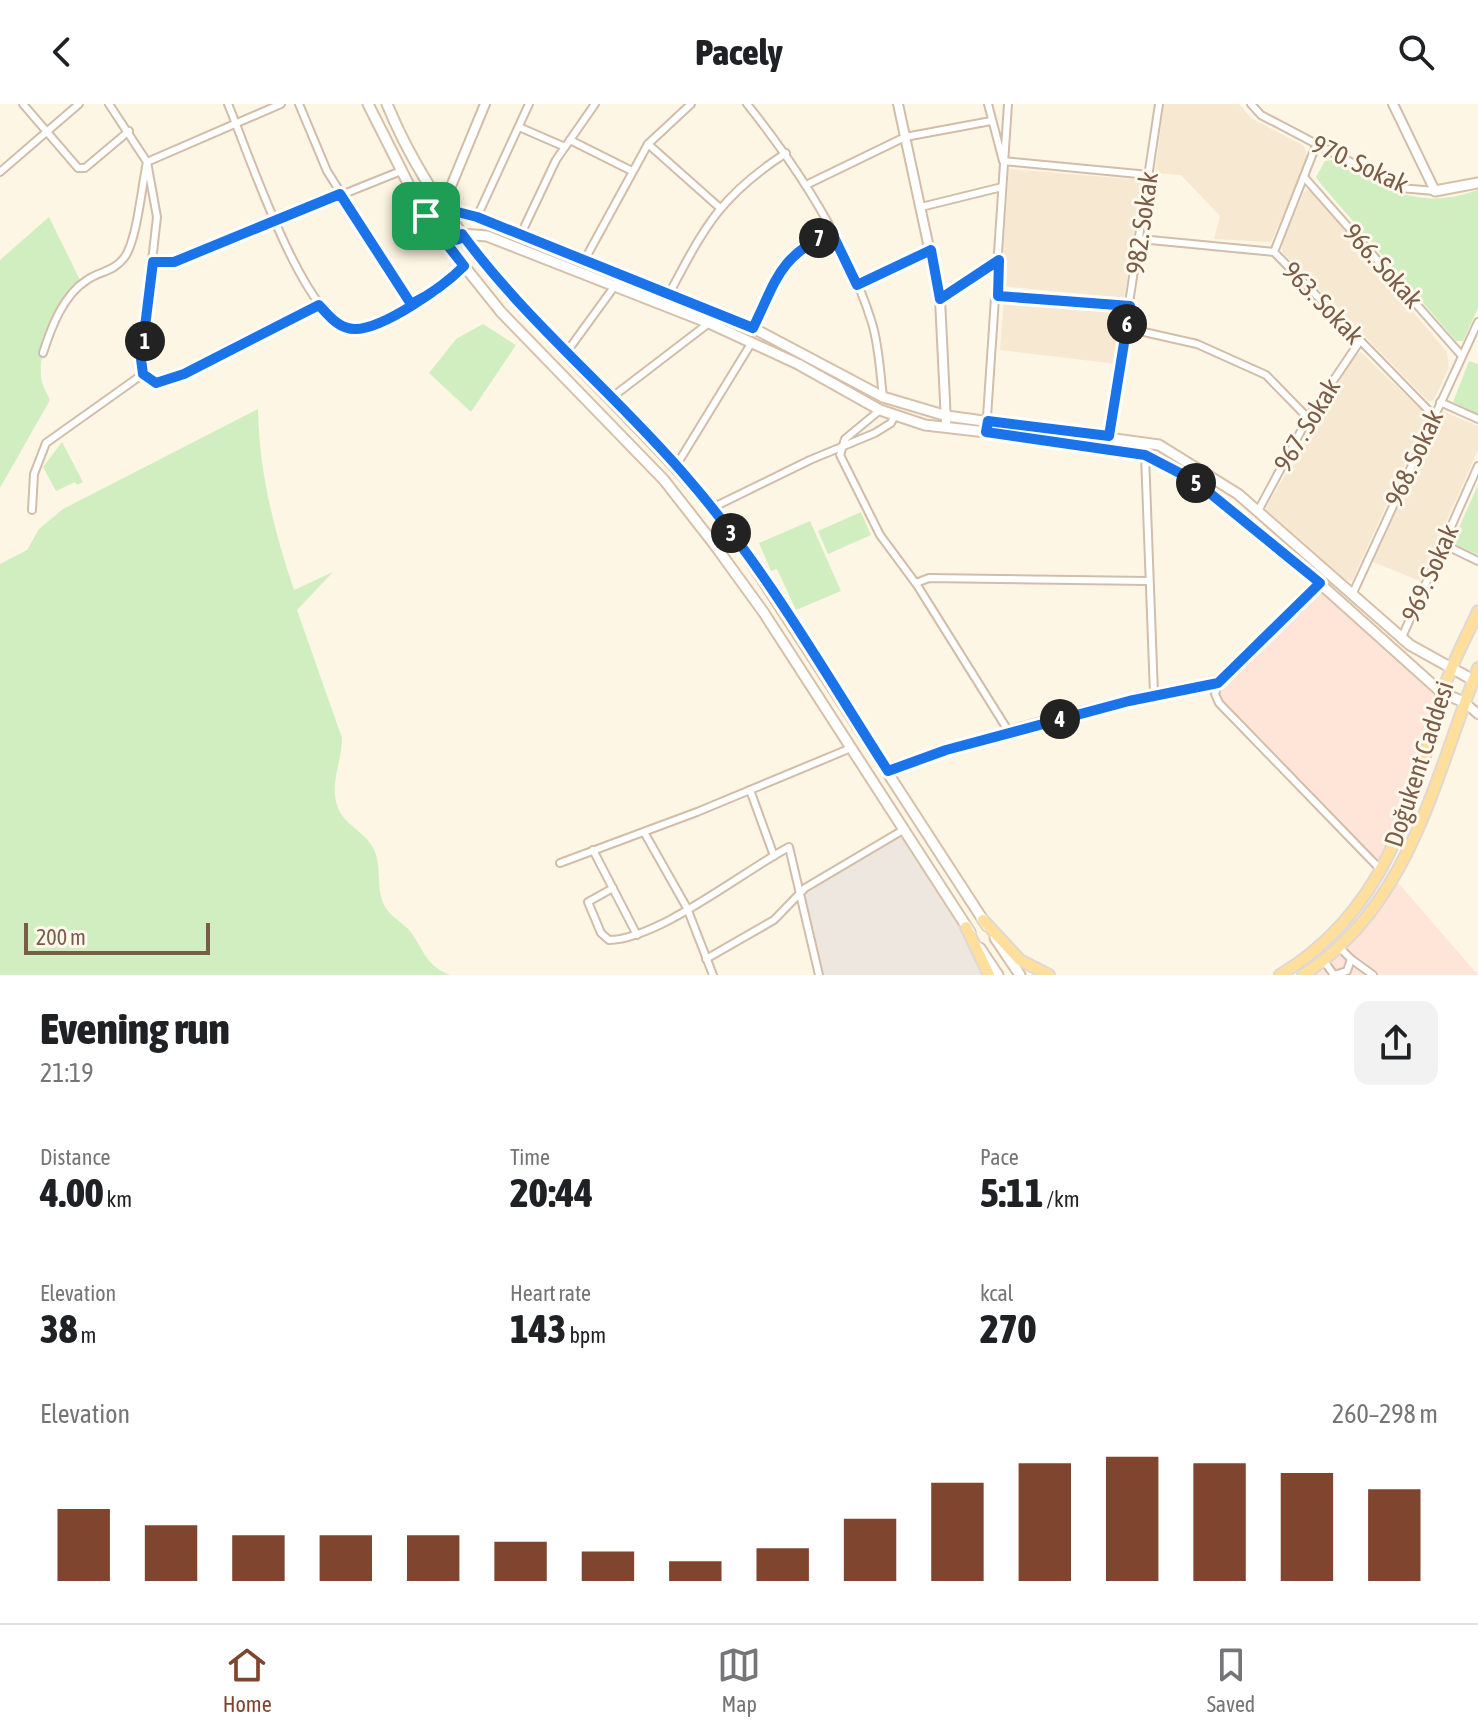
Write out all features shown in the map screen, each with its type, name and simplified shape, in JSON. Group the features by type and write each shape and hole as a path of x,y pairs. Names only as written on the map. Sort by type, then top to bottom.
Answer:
{"main road":[{"path":"368,104 426,216 445,242 511,322 664,480 764,613 998,975"},
{"path":"387,104 403,143 442,208 462,234 530,318 611,398 712,508 782,607 1020,975"},
{"name":"970. Sokak","path":"1435,191 1478,183"},
{"path":"426,216 429,211 442,208 477,217 753,328 883,397 947,416 1159,445 1238,494 1402,637 1476,685"},
{"path":"445,242 459,239 462,234"},
{"path":"462,234 487,236 709,323 895,415 946,429 1145,455 1195,481 1320,583 1442,693 1464,702"},
{"name":"Doğukent Caddesi","path":"1280,975 1323,943 1371,890 1395,845 1433,736 1442,693 1478,611"},
{"name":"Doğukent Caddesi","path":"1303,975 1324,969 1385,897 1423,816 1464,702 1476,685 1478,668"},
{"path":"983,920 1020,960 1049,975"},
{"path":"966,927 989,975"}],"street":[{"path":"23,104 47,130 71,164 81,169 129,131"},
{"path":"0,172 79,104"},
{"path":"109,104 147,162 157,217 141,359 143,374 156,383 184,374 319,305"},
{"path":"228,104 275,220 319,305 332,320 357,329 374,324 449,280 464,266"},
{"path":"147,162 281,104"},
{"path":"299,104 340,194 411,304"},
{"path":"442,208 485,104"},
{"path":"477,217 529,104"},
{"path":"520,236 565,147 595,104"},
{"path":"584,262 648,144 691,104"},
{"path":"747,104 786,153 806,185 857,285 872,323 883,397"},
{"path":"898,104 940,299 946,429"},
{"path":"988,104 1003,161"},
{"path":"986,432 998,296 1008,104"},
{"name":"982. Sokak","path":"1109,436 1159,104"},
{"name":"970. Sokak","path":"1251,104 1261,115 1400,188 1435,191"},
{"path":"1393,104 1435,191"},
{"path":"806,185 905,137 991,121"},
{"path":"519,127 565,147"},
{"path":"570,140 632,171"},
{"path":"1274,252 1317,143"},
{"path":"648,144 720,208"},
{"path":"669,294 709,219 754,174 786,153"},
{"path":"1003,161 1149,175"},
{"path":"43,353 51,327 65,304 86,280 110,271 126,256 147,162"},
{"path":"153,262 174,262 401,171"},
{"name":"966. Sokak","path":"1304,177 1462,356"},
{"path":"921,207 1002,187"},
{"path":"753,328 777,271 803,246 831,231"},
{"name":"963. Sokak","path":"1140,239 1274,252 1433,415"},
{"path":"857,285 931,250"},
{"path":"940,299 999,260"},
{"path":"566,353 622,276"},
{"path":"998,296 1130,306"},
{"name":"968. Sokak","path":"1352,595 1478,322"},
{"path":"611,398 709,323"},
{"path":"1126,328 1197,344 1266,375 1308,418"},
{"name":"967. Sokak","path":"1258,511 1308,418 1360,341"},
{"path":"676,466 752,342"},
{"path":"32,510 34,474 46,443 143,374"},
{"path":"1440,402 1478,419"},
{"path":"880,410 845,439 840,455 880,535 916,583 1010,733"},
{"path":"712,508 875,433 891,423 895,415"},
{"path":"1145,455 1154,694"},
{"name":"969. Sokak","path":"1402,637 1478,466"},
{"path":"1443,544 1478,561"},
{"path":"916,583 929,578 1148,581"},
{"path":"1320,583 1218,683 1215,694 1219,703 1381,870"},
{"path":"888,771 946,750 1154,694 1218,683"},
{"path":"1464,702 1478,714"},
{"path":"560,863 851,748"},
{"path":"750,790 774,856"},
{"path":"706,959 774,920 800,891 903,830"},
{"path":"644,832 687,908 713,975"},
{"path":"613,888 588,902 601,933 609,940 637,935 789,847 819,975"},
{"path":"593,850 637,935"},
{"path":"1340,948 1373,975"},
{"path":"1324,969 1334,975 1348,973 1351,959"}],"shaded area":[{"path":"1164,104 1239,104 1251,118 1304,146 1308,159 1271,242 1214,239 1220,216 1181,175 1155,173"},
{"path":"1009,169 1143,180 1124,298 1001,286"},
{"path":"1310,190 1447,352 1449,368 1433,401 1428,401 1283,253 1282,244 1304,192"},
{"path":"1004,297 1123,307 1117,364 1000,350"},
{"path":"1361,352 1423,412 1425,420 1352,581 1346,580 1266,512 1266,508 1355,355"},
{"path":"1442,411 1478,426 1478,450 1420,581 1373,562"},
{"path":"1320,583 1442,693 1381,870 1219,703 1215,694 1218,683"},
{"path":"903,830 966,927 989,975 819,975 800,891"},
{"path":"1394,878 1478,975 1303,975 1326,960"}],"green space":[{"path":"1332,160 1385,187 1418,197 1456,196 1478,190 1478,308 1463,341 1456,341 1321,184 1316,177 1325,161"},
{"path":"49,217 82,284 59,315 43,351 41,379 50,400 0,488 0,260"},
{"path":"483,324 516,345 471,412 429,373 456,339"},
{"path":"1469,361 1478,364 1478,414 1453,402"},
{"path":"258,409 261,455 269,501 294,590 333,572 297,610 342,738 335,788 337,805 344,818 367,839 375,852 381,894 387,910 410,931 430,962 450,975 0,975 0,564 27,550 39,529 63,509"},
{"path":"62,442 83,482 77,485 75,482 56,491 43,467"},
{"path":"1478,485 1478,555 1452,543"},
{"path":"861,512 871,535 828,554 818,531"},
{"path":"810,521 841,591 796,610 777,569 771,571 759,543"}],"route":[{"path":"426,216 429,211 442,208 477,217 753,328 777,271 803,246 831,231 857,285 931,250 940,299 999,260 998,296 1130,306 1109,436 988,421 986,432 1091,444 1145,455 1195,481 1320,583 1218,683 1154,694 946,750 888,771 736,539 689,480 632,418 530,318 462,234 453,242 445,242 464,266 449,280 425,297 411,304 340,194 174,262 153,262 141,359 143,374 156,383 184,374 293,321 319,305 332,320 357,329 374,324 425,297 464,266 445,242 426,216"}]}
